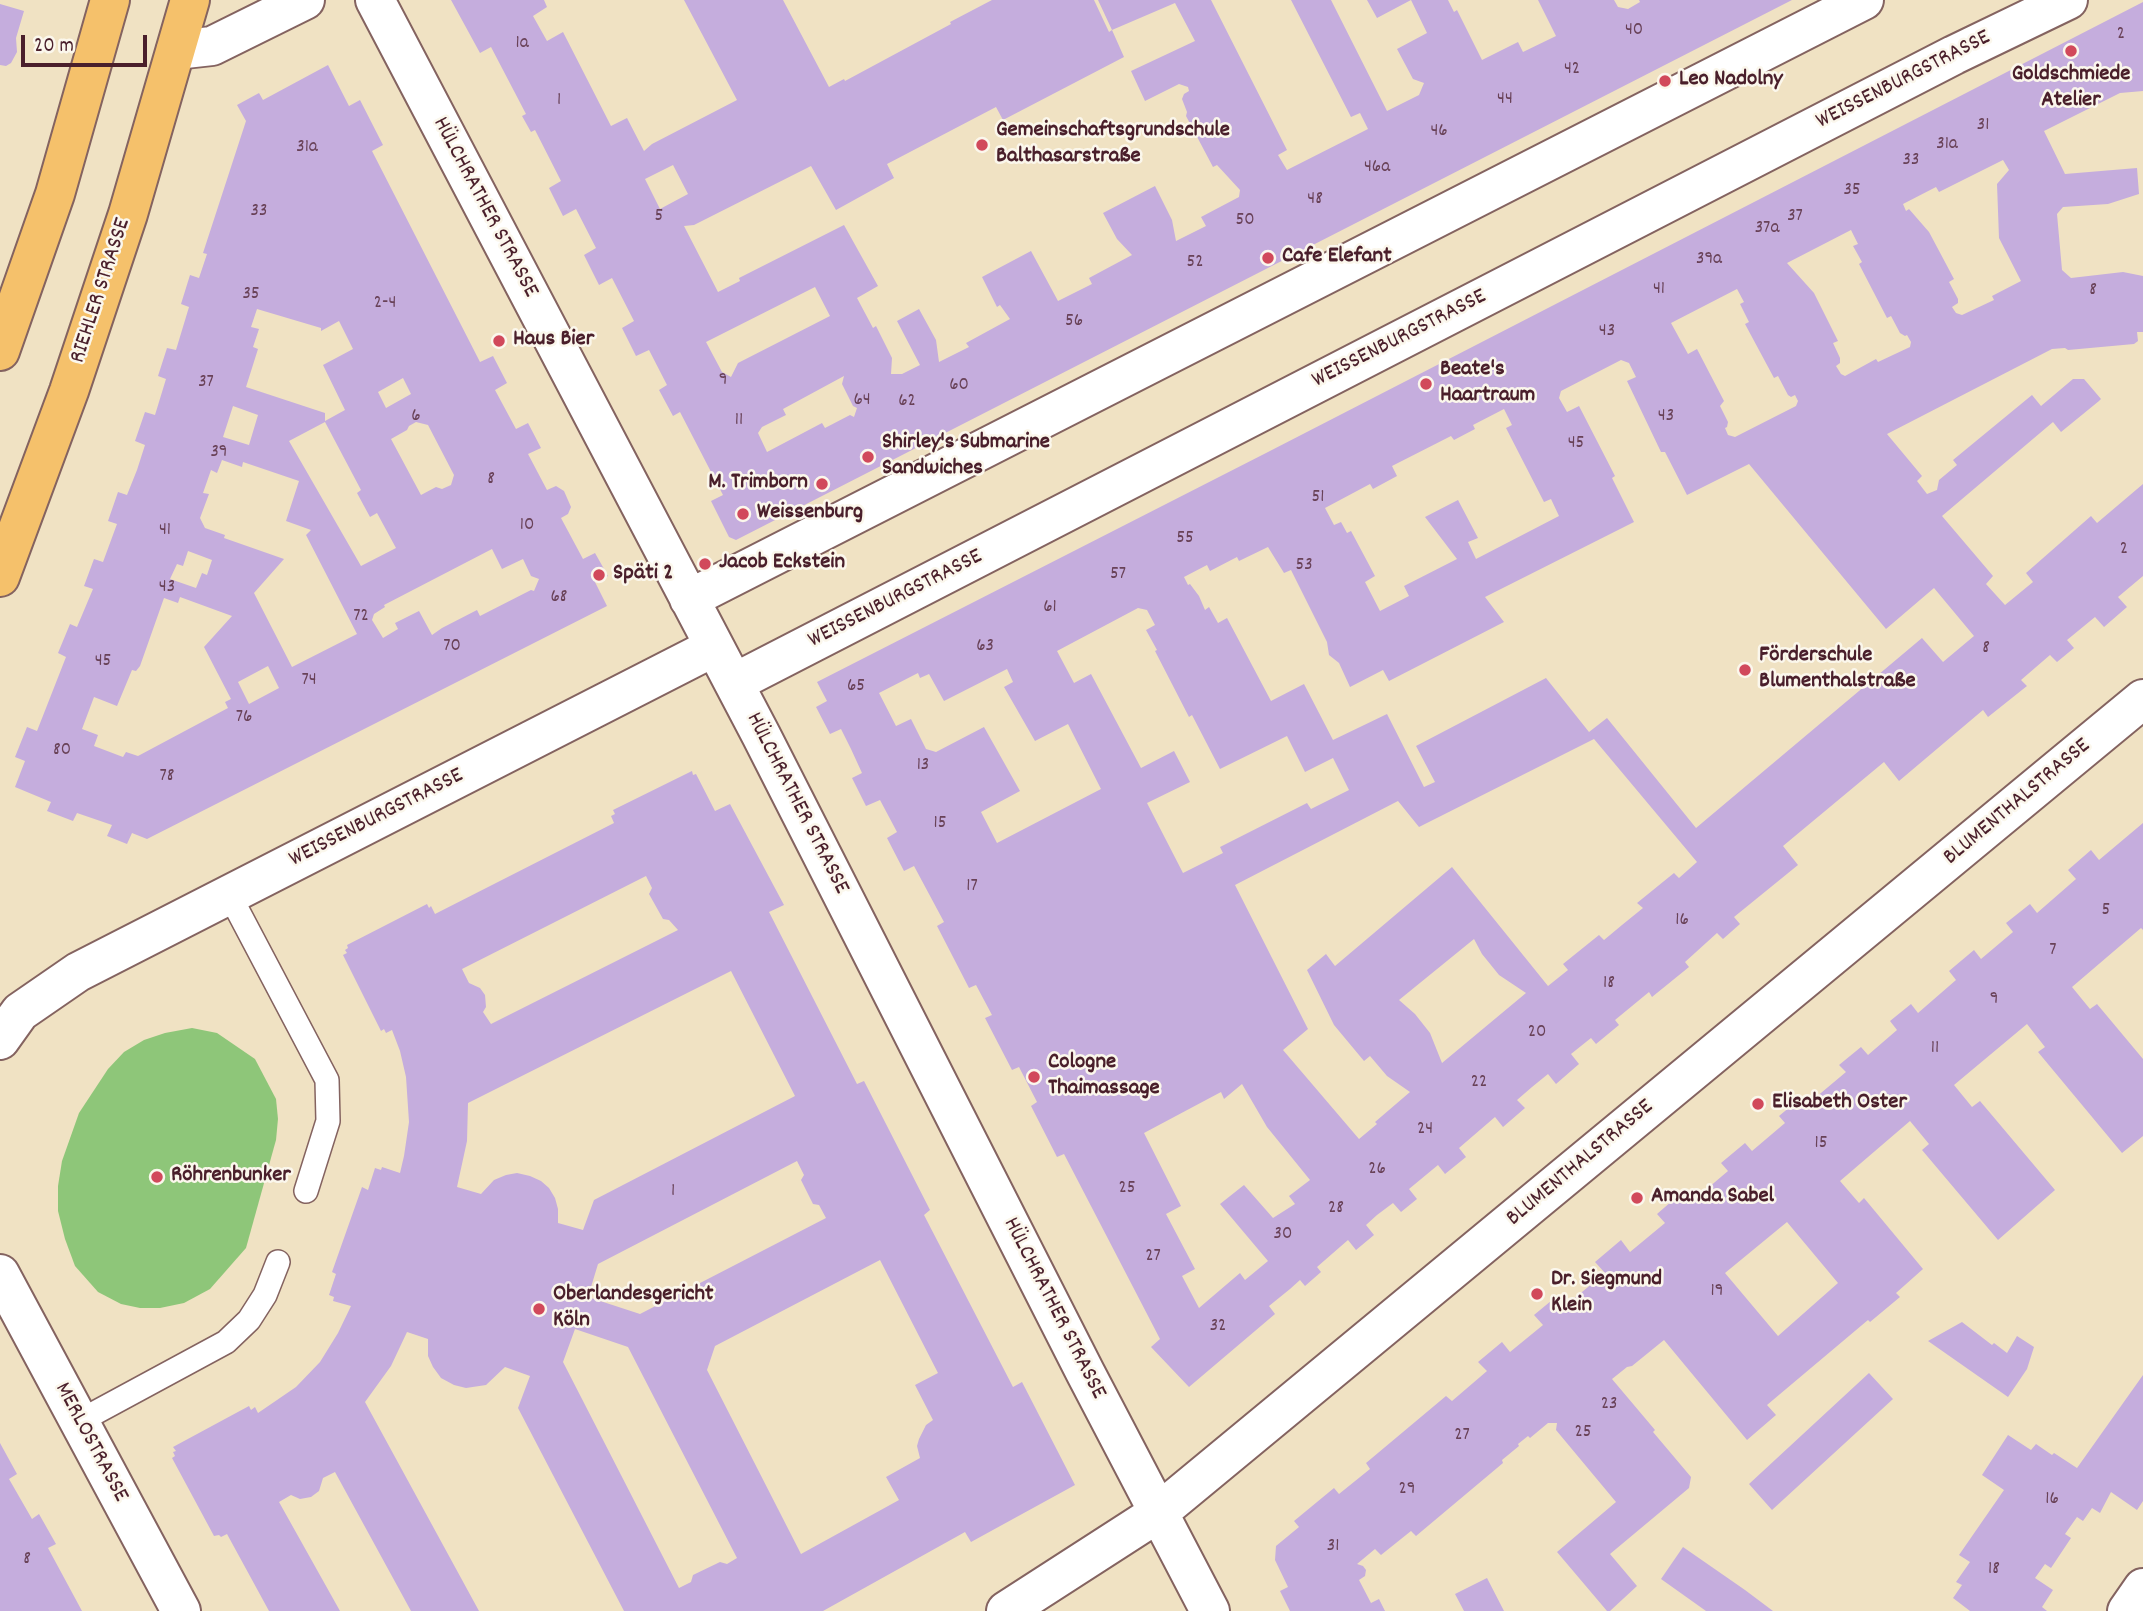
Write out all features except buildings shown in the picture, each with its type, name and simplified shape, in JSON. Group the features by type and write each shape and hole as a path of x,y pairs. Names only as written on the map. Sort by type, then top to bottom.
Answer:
{"main road":[{"path":"0,351 55,194 110,0"},
{"name":"RIEHLER STRASSE","path":"0,577 86,340 128,214 190,0"}],"street":[{"path":"176,50 212,46 305,0"},
{"name":"HÜLCHRATHER STRASSE","path":"375,0 734,683 1210,1611"},
{"path":"689,599 1864,0"},
{"name":"WEISSENBURGSTRASSE","path":"734,683 2057,2"},
{"name":"WEISSENBURGSTRASSE","path":"0,1040 20,1012 78,972 714,647"},
{"name":"BLUMENTHALSTRASSE","path":"1006,1611 1158,1513 2143,699"},
{"name":"MERLOSTRASSE","path":"0,1274 181,1611"},
{"path":"2127,1611 2143,1588"}],"lane":[{"path":"229,894 327,1080 328,1121 306,1191"},
{"path":"78,1422 226,1342 249,1320 265,1295 278,1262"}],"green space":[{"path":"192,1028 217,1033 255,1059 276,1099 276,1140 246,1248 210,1289 184,1303 160,1308 121,1304 98,1292 75,1266 58,1211 62,1161 79,1113 108,1069 124,1052 144,1040"}],"place":[{"name":"Goldschmiede Atelier","path":"2071,51"},
{"name":"Leo Nadolny","path":"1665,81"},
{"name":"Gemeinschaftsgrundschule Balthasarstraße","path":"982,145"},
{"name":"Cafe Elefant","path":"1268,258"},
{"name":"Haus Bier","path":"499,341"},
{"name":"Beate's Haartraum","path":"1426,384"},
{"name":"Shirley's Submarine Sandwiches","path":"868,457"},
{"name":"M. Trimborn","path":"822,484"},
{"name":"Weissenburg","path":"743,514"},
{"name":"Jacob Eckstein","path":"705,564"},
{"name":"Späti 2","path":"599,575"},
{"name":"Förderschule Blumenthalstraße","path":"1745,670"},
{"name":"Cologne Thaimassage","path":"1034,1077"},
{"name":"Elisabeth Oster","path":"1758,1104"},
{"name":"Röhrenbunker","path":"157,1177"},
{"name":"Amanda Sabel","path":"1637,1198"},
{"name":"Dr. Siegmund Klein","path":"1537,1294"},
{"name":"Oberlandesgericht Köln","path":"539,1309"}]}
